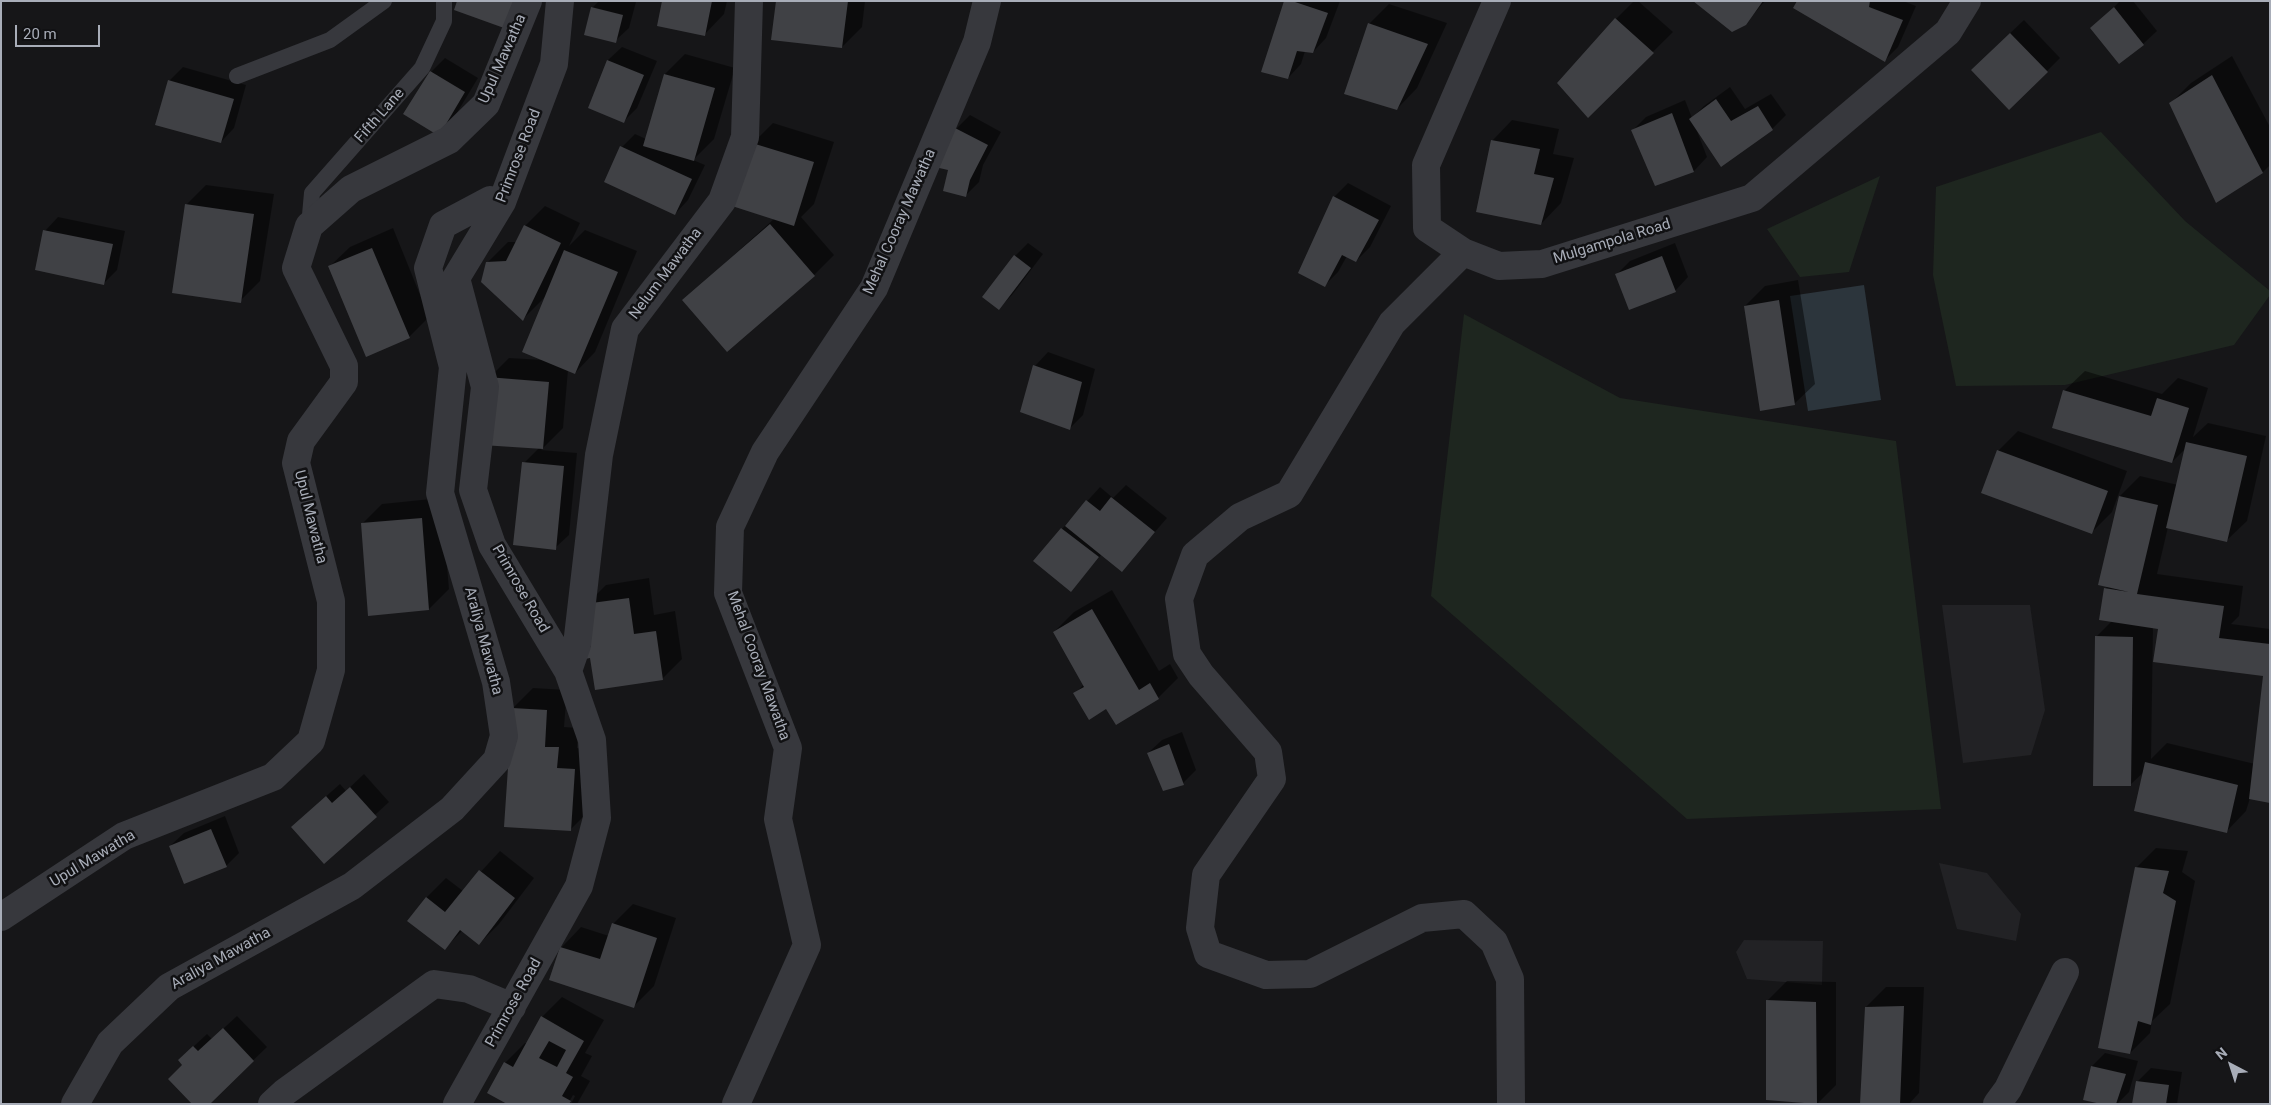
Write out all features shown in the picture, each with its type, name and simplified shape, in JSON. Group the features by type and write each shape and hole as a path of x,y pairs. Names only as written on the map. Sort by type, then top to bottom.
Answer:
{"street":[{"name":"Upul Mawatha","path":"1,917 124,836 273,777 311,741 331,670 331,600 296,463 301,441 344,382 344,366 296,268 309,226 351,189 449,140 486,104 528,1"},
{"name":"Primrose Road","path":"457,1104 579,886 597,818 592,740 568,671 492,545 473,490 485,387 456,278 502,202 554,64 560,1"},
{"name":"Nelum Mawatha","path":"568,671 576,645 599,454 625,329 722,201 746,137 749,1"},
{"name":"Mehal Cooray Mawatha","path":"736,1104 807,945 778,819 788,748 728,593 730,526 764,452 874,288 977,42 987,1"},
{"name":"Mulgampola Road","path":"1497,1 1426,165 1427,228 1462,252 1499,266 1542,264 1752,198 1948,32 1967,1"},
{"name":"Araliya Mawatha","path":"75,1104 110,1043 169,988 352,886 452,808 497,760 504,736 496,682 440,493 454,367 428,268 443,225 490,200 502,202"},
{"path":"1462,252 1392,323 1289,494 1240,518 1195,555 1179,599 1187,654 1201,675 1268,752 1272,779 1206,875 1200,928 1208,954 1266,975 1310,974 1422,918 1464,914 1494,942 1510,979 1511,1104"},
{"path":"1997,1104 2008,1089 2065,972"},
{"path":"272,1104 285,1092 434,984 469,989 512,1007"}],"lane":[{"path":"237,76 330,40 384,1"},
{"name":"Fifth Lane","path":"309,226 312,193 422,68 444,21 444,1"}],"shaded area":[{"path":"2101,132 2185,221 2270,291 2270,295 2234,345 2065,385 1956,386 1933,275 1936,187"},
{"path":"1880,176 1849,272 1800,277 1767,229"},
{"path":"1864,285 1881,400 1808,411 1790,296"},
{"path":"1464,314 1620,398 1896,441 1941,809 1687,819 1431,596"},
{"path":"1942,605 2030,605 2045,710 2031,755 1963,763"},
{"path":"1939,863 1987,873 2021,914 2016,941 1957,929"},
{"path":"1744,940 1823,941 1822,985 1747,979 1736,952"}],"building":[{"path":"457,1 514,1 504,28 454,10"},
{"path":"662,1 712,1 705,36 657,26"},
{"path":"776,1 848,1 842,48 771,40"},
{"path":"1284,1 1292,1 1328,13 1313,53 1297,51 1288,79 1261,72"},
{"path":"1693,1 1763,1 1746,25 1732,32"},
{"path":"1797,1 1870,1 1869,7 1903,20 1885,62 1793,8"},
{"path":"591,7 623,15 616,43 584,35"},
{"path":"2114,7 2144,45 2119,64 2090,28"},
{"path":"1615,18 1654,53 1588,118 1557,83"},
{"path":"1368,23 1428,44 1397,110 1344,94"},
{"path":"2010,33 2048,72 2009,110 1971,70"},
{"path":"607,60 644,75 624,123 588,108"},
{"path":"430,71 465,92 439,136 403,114"},
{"path":"664,74 715,88 694,161 643,146"},
{"path":"2212,75 2263,173 2216,203 2169,103"},
{"path":"168,80 234,99 221,143 155,125"},
{"path":"1716,99 1731,121 1758,106 1773,130 1721,167 1689,119"},
{"path":"1672,113 1694,172 1655,186 1631,130"},
{"path":"955,128 988,145 970,180 966,197 943,191 948,170 935,167"},
{"path":"1491,140 1540,149 1534,174 1554,178 1541,225 1476,212"},
{"path":"752,143 814,162 794,226 732,206"},
{"path":"620,146 692,179 675,215 604,182"},
{"path":"1333,196 1379,220 1356,262 1342,255 1325,287 1298,273"},
{"path":"185,204 254,214 241,303 172,293"},
{"path":"770,224 815,276 727,352 682,300"},
{"path":"524,225 561,243 523,321 481,282 486,262 506,261"},
{"path":"43,230 113,244 104,285 35,270"},
{"path":"372,248 410,338 366,357 328,266"},
{"path":"564,250 618,272 575,374 522,352"},
{"path":"1014,255 1031,268 999,310 982,297"},
{"path":"1662,256 1676,292 1629,310 1615,274"},
{"path":"1779,300 1795,405 1760,411 1744,306"},
{"path":"1033,365 1082,382 1070,430 1020,412"},
{"path":"487,377 549,382 543,449 482,445"},
{"path":"2063,390 2151,416 2157,398 2189,408 2172,463 2052,428"},
{"path":"2186,442 2247,456 2227,542 2166,528"},
{"path":"1997,450 2108,491 2092,534 1981,493"},
{"path":"522,462 564,466 556,550 513,545"},
{"path":"2119,496 2158,505 2137,594 2224,606 2219,638 2270,644 2270,803 2249,799 2263,676 2153,662 2158,629 2099,620 2104,588 2129,592 2098,585"},
{"path":"1111,497 1155,532 1122,572 1065,526 1086,500 1100,511"},
{"path":"422,518 429,610 368,616 361,523"},
{"path":"1061,528 1099,557 1071,592 1033,561"},
{"path":"629,598 634,634 656,631 663,680 595,690 590,658 580,660 578,649 591,647 584,604"},
{"path":"1092,609 1139,690 1150,683 1159,699 1116,725 1106,709 1089,720 1073,693 1084,687 1053,632"},
{"path":"2095,636 2133,637 2131,786 2093,786"},
{"path":"512,708 547,710 545,747 559,747 557,768 575,769 571,831 504,827"},
{"path":"1169,744 1184,785 1163,791 1147,753"},
{"path":"2145,762 2238,785 2227,833 2134,811"},
{"path":"350,787 377,817 324,864 291,827 326,796 332,803"},
{"path":"211,829 227,867 184,884 169,846"},
{"path":"2135,867 2169,871 2163,893 2176,901 2151,1025 2138,1021 2130,1054 2098,1048"},
{"path":"479,870 515,898 479,945 460,930 445,950 407,921 426,897 445,912"},
{"path":"612,923 657,938 634,1008 549,980 560,947 600,959"},
{"path":"1766,1000 1816,1002 1817,1104 1766,1100"},
{"path":"1904,1006 1900,1104 1860,1104 1865,1007"},
{"path":"541,1016 584,1041 566,1073 573,1077 562,1096 571,1101 569,1104 507,1104 487,1093 504,1062 513,1067","holes":["549,1041 566,1050 557,1067 539,1058"]},
{"path":"223,1028 254,1061 210,1104 192,1104 168,1079 182,1065 178,1060 193,1046 198,1051"},
{"path":"2091,1066 2126,1074 2116,1104 2101,1104 2083,1100"},
{"path":"2136,1081 2169,1085 2166,1104 2132,1104"}]}
